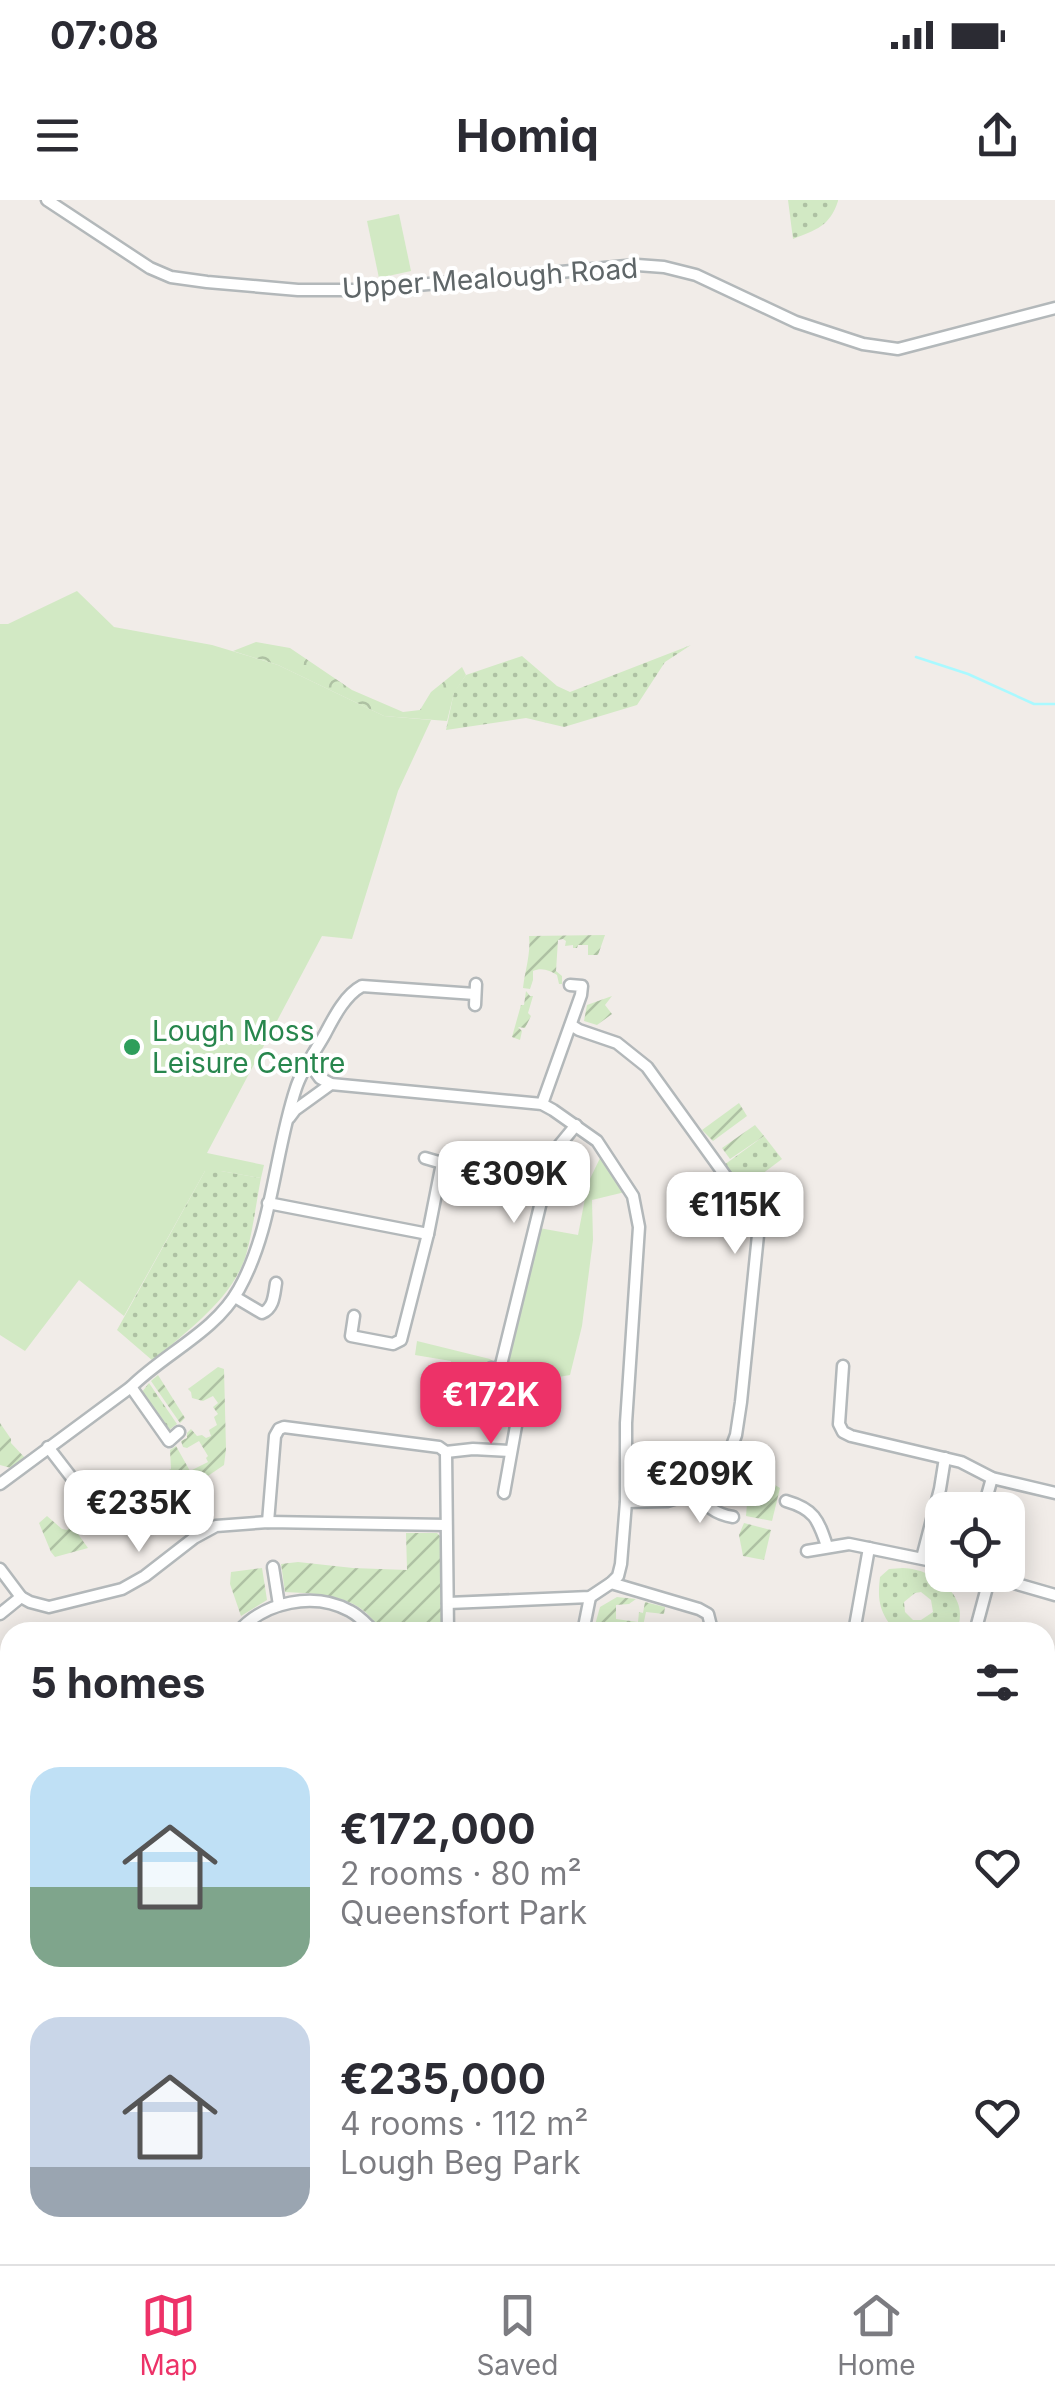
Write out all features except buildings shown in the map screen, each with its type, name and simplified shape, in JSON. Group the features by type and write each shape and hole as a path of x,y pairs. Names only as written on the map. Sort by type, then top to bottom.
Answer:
{"street":[{"name":"Upper Mealough Road","path":"47,200 150,268 170,277 206,282 298,290 363,290 637,265 664,267 696,275 827,333 898,349 1055,308"},
{"path":"542,1104 572,1025 582,986 570,985"},
{"path":"2,1479 131,1387 210,1324 234,1297 255,1257 300,1077 353,991 362,986 475,994"},
{"path":"572,1025 617,1042 647,1067 740,1196 758,1235 736,1435 725,1458 698,1492 667,1501 626,1502"},
{"path":"309,1063 320,1078 331,1084 542,1104 598,1141 633,1196 639,1227 626,1422 626,1502 618,1576 590,1598 448,1603"},
{"path":"288,1119 331,1084"},
{"path":"491,1368 500,1369 552,1153 576,1125"},
{"path":"354,1316 351,1336 393,1344 401,1340 442,1162 425,1158"},
{"path":"268,1204 428,1234"},
{"path":"234,1297 262,1313 272,1305 276,1283"},
{"path":"843,1366 838,1424 842,1432 961,1462 992,1478 1055,1494"},
{"path":"131,1387 168,1442 179,1432"},
{"path":"504,1492 520,1409"},
{"path":"268,1522 276,1436 284,1427 438,1447 446,1452 474,1448 511,1451"},
{"path":"48,1447 94,1508 83,1516"},
{"path":"446,1452 448,1622"},
{"path":"922,1558 945,1458"},
{"path":"988,1492 992,1478"},
{"path":"698,1492 707,1507 732,1517"},
{"path":"786,1501 812,1513 828,1546"},
{"path":"0,1570 21,1596 49,1607 122,1588 145,1576 205,1531 230,1524 446,1525"},
{"path":"806,1550 849,1544 925,1559"},
{"path":"856,1622 869,1548"},
{"path":"273,1567 279,1605"},
{"path":"611,1584 699,1609 708,1614 710,1622"},
{"path":"1025,1586 1055,1595"},
{"path":"976,1622 984,1592"},
{"path":"0,1614 21,1596"},
{"path":"585,1622 590,1598"},
{"path":"248,1622 279,1605 313,1601 342,1607 364,1622"}],"green space":[{"path":"788,200 838,201 826,222 793,239"},
{"path":"399,214 411,271 379,278 367,221"},
{"name":"Lough Moss Leisure Centre","path":"77,591 114,627 212,645 278,665 384,716 431,720 398,791 352,939 322,936 207,1153 264,1165 261,1178 205,1171 124,1316 79,1280 25,1351 0,1335 0,624 8,624"},
{"path":"256,642 290,648 352,690 403,712 420,710 431,692 462,667 466,675 454,693 447,721 384,716 278,665 233,651"},
{"path":"691,645 665,662 637,705 564,727 526,718 446,730 454,692 466,675 522,656 570,692"},
{"path":"605,935 598,955 588,955 588,945 573,948 565,946 563,939 558,940 556,971 562,976 562,984 554,973 539,969 533,971 530,989 523,988 529,936"},
{"path":"526,991 533,996 528,1013 531,1016 525,1028 518,1027 522,1031 520,1040 512,1037"},
{"path":"612,996 605,1005 612,1014 597,1025 584,1021 587,1005"},
{"path":"739,1103 747,1116 713,1141 702,1130"},
{"path":"755,1125 764,1136 730,1159 722,1148"},
{"path":"764,1136 782,1159 742,1189 724,1165"},
{"path":"601,1156 625,1192 592,1200 593,1240 582,1326 570,1375 459,1400 448,1379 451,1361 415,1355 417,1341 490,1359 493,1361 488,1364 487,1374 504,1376 539,1228 578,1235 588,1183"},
{"path":"205,1171 261,1178 246,1255 219,1300 153,1361 117,1330"},
{"path":"218,1367 224,1369 224,1465 133,1531 123,1518 129,1510 119,1505 157,1483 158,1475 171,1469 170,1450 176,1446 190,1471 208,1462 199,1441 187,1448 181,1441 191,1429 197,1436 211,1436 209,1430 217,1425 214,1417 218,1414 213,1407 218,1403 213,1396 203,1401 192,1398 188,1389"},
{"path":"158,1375 185,1418 180,1423 151,1381"},
{"path":"149,1383 177,1424 169,1430 142,1392"},
{"path":"0,1423 25,1458 11,1468 0,1465"},
{"path":"760,1476 780,1488 772,1521 746,1516 748,1490"},
{"path":"91,1513 94,1517 78,1534 88,1548 55,1557 39,1523 47,1516 67,1530"},
{"path":"744,1523 771,1530 764,1560 743,1556 739,1535"},
{"path":"406,1533 437,1533 442,1622 375,1622 343,1600 285,1592 281,1564 298,1562 407,1570"},
{"path":"262,1568 267,1600 241,1616 230,1584 231,1572"},
{"path":"889,1569 915,1570 925,1573 925,1592 951,1592 960,1620 889,1622 880,1600 880,1577","holes":["921,1592 931,1600 933,1612 913,1620 905,1612 904,1602"]},
{"path":"617,1597 636,1599 616,1605 616,1619 638,1622 596,1622 600,1607"},
{"path":"645,1602 665,1607 664,1614 646,1612 644,1622 638,1622"}],"waterway":[{"path":"916,657 968,674 1034,704 1055,704"}],"place":[{"name":"Lough Moss Leisure Centre","path":"132,1047"}]}
